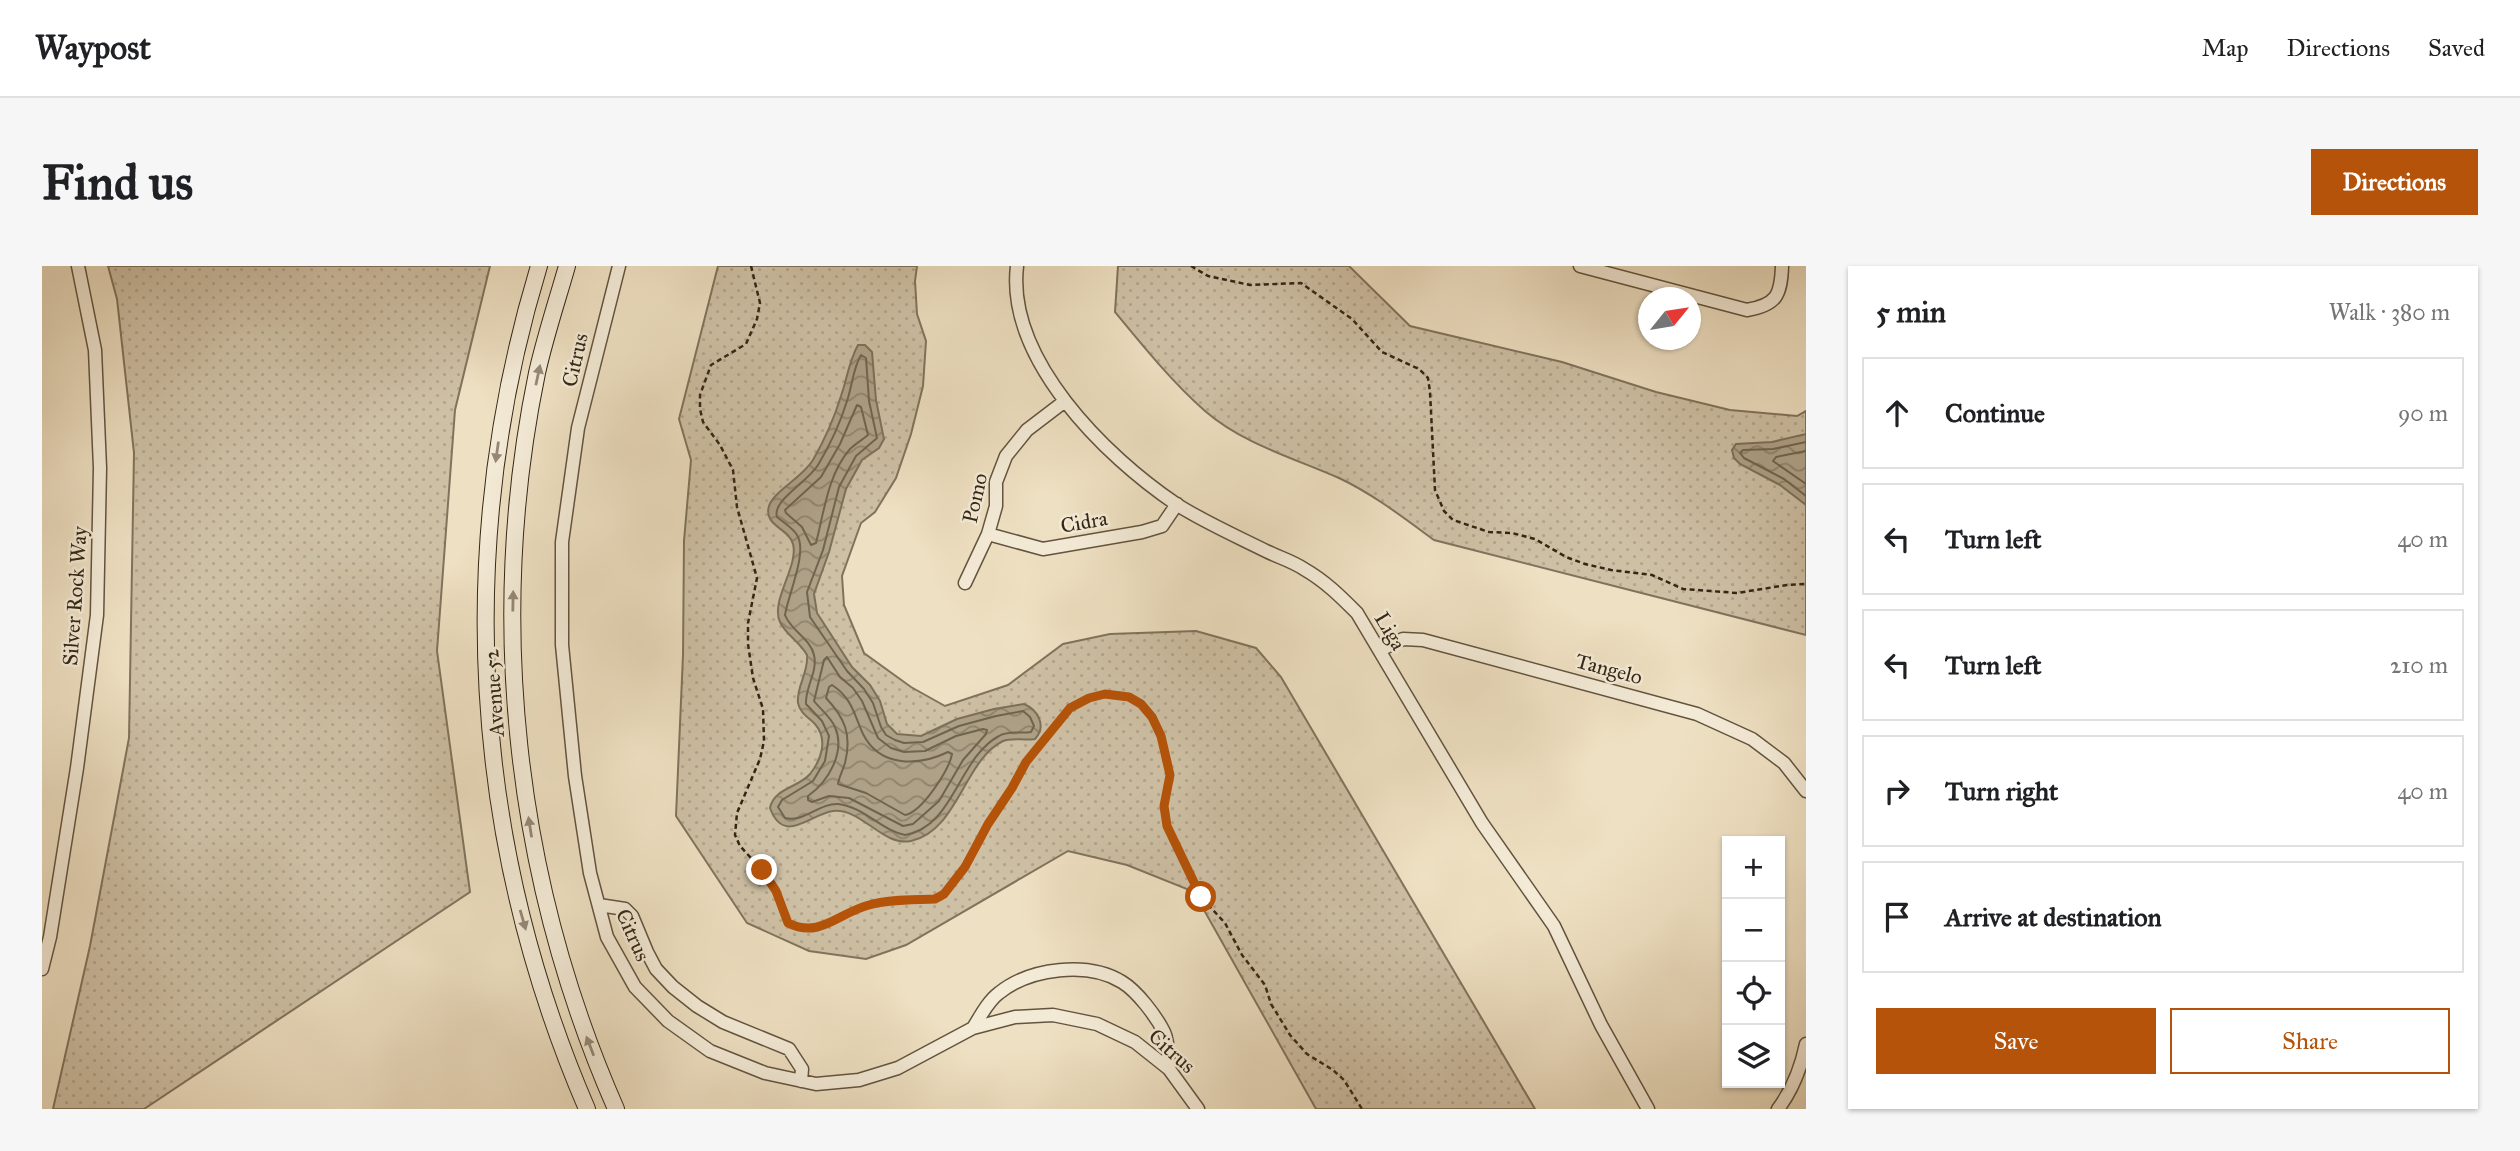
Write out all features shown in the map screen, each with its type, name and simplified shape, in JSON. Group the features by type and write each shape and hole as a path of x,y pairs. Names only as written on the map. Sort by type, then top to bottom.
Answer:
{"main road":[{"name":"Avenue 52","path":"539,266 508,385 495,472 488,535 484,616 489,710 498,803 516,895 548,1006 587,1109"},
{"name":"Avenue 52","path":"567,266 538,372 520,491 513,573 514,703 535,853 554,934 579,1018 616,1109"}],"street":[{"name":"Silver Rock Way","path":"42,969 52,924 77,768 97,615 100,468 95,350 78,266"},
{"name":"Citrus","path":"619,266 578,428 562,542 562,645 574,763 590,873 607,937 635,987 668,1021 710,1051 765,1073 816,1084 859,1080 898,1068 972,1027 1015,1017 1053,1015 1097,1024 1135,1042 1169,1069 1198,1109"},
{"name":"Liga","path":"1017,266 1018,303 1027,336 1043,370 1088,429 1118,458 1177,504 1302,567 1330,585 1357,613 1482,823 1554,926 1601,1025 1648,1109"},
{"path":"1580,266 1747,310 1768,306 1777,296 1782,266"},
{"name":"Pomo","path":"965,583 988,534 996,506 996,482 1006,456 1027,430 1065,401"},
{"name":"Cidra","path":"988,534 1043,549 1162,526 1177,504"},
{"name":"Tangelo","path":"1380,650 1403,639 1423,640 1697,714 1752,739 1784,763 1806,791"},
{"path":"599,905 617,906 632,916 656,969 697,1006 723,1022 789,1049 802,1069 801,1081"},
{"path":"972,1027 998,993 1026,979 1056,970 1085,969 1122,982 1151,1011 1165,1034 1169,1069"},
{"path":"1778,1109 1790,1093 1804,1065 1806,1044"}],"path":[{"path":"751,266 760,303 752,334 746,344 737,351 711,365 700,395 700,409 703,422 720,445 733,470 737,507 757,578 748,623 748,644 752,678 763,709 764,741 760,759 737,813 735,835 746,853 770,879 788,923 801,929 820,927 871,904 935,899 944,894 965,867 1026,762 1070,708 1089,698 1105,694 1129,697 1141,704 1152,717 1161,736 1170,775 1164,806 1167,826 1201,897 1224,923 1242,955 1265,985 1271,1004 1290,1035 1307,1054 1344,1080 1362,1109"},
{"path":"1191,266 1209,276 1250,285 1301,283 1352,319 1382,352 1407,362 1425,374 1429,379 1435,490 1444,511 1453,520 1489,532 1511,533 1535,539 1566,557 1585,564 1653,575 1683,589 1738,593 1806,584"}],"shaded area":[{"path":"108,266 490,266 455,410 437,651 470,892 144,1109 53,1109 90,946 129,738 134,453 117,299"},
{"path":"718,266 917,266 917,314 926,341 923,386 896,478 875,512 861,523 842,576 844,605 864,653 911,687 945,706 1008,685 1063,644 1110,634 1196,631 1256,648 1281,677 1535,1109 1316,1109 1204,910 1187,889 1127,865 1068,851 906,945 866,959 809,951 747,923 676,816 683,655 684,541 691,460 679,419"},
{"path":"1118,266 1349,266 1410,326 1562,362 1656,392 1730,410 1797,416 1806,411 1806,635 1434,540 1352,484 1252,441 1205,411 1170,376 1115,312"}],"water":[{"path":"858,345 865,345 872,352 876,400 884,439 879,448 862,460 846,489 829,552 814,594 817,613 852,667 870,685 880,701 887,724 897,734 921,736 957,719 1024,704 1037,714 1040,724 1039,734 1035,739 1007,740 990,750 940,824 927,835 911,841 891,838 844,812 833,811 798,825 783,825 770,808 776,796 810,774 818,762 822,742 819,730 802,712 798,703 807,655 783,627 778,614 781,594 792,563 793,544 787,534 773,523 768,513 769,506 776,495 813,460 829,429"},
{"path":"1806,434 1806,505 1780,485 1740,464 1734,458 1732,450 1736,444 1772,442"}],"route":[{"path":"762,870 776,891 788,923 801,929 820,927 871,904 935,899 944,894 965,867 1026,762 1070,708 1089,698 1105,694 1129,697 1141,704 1152,717 1161,736 1170,775 1164,806 1167,826 1201,897"}]}
